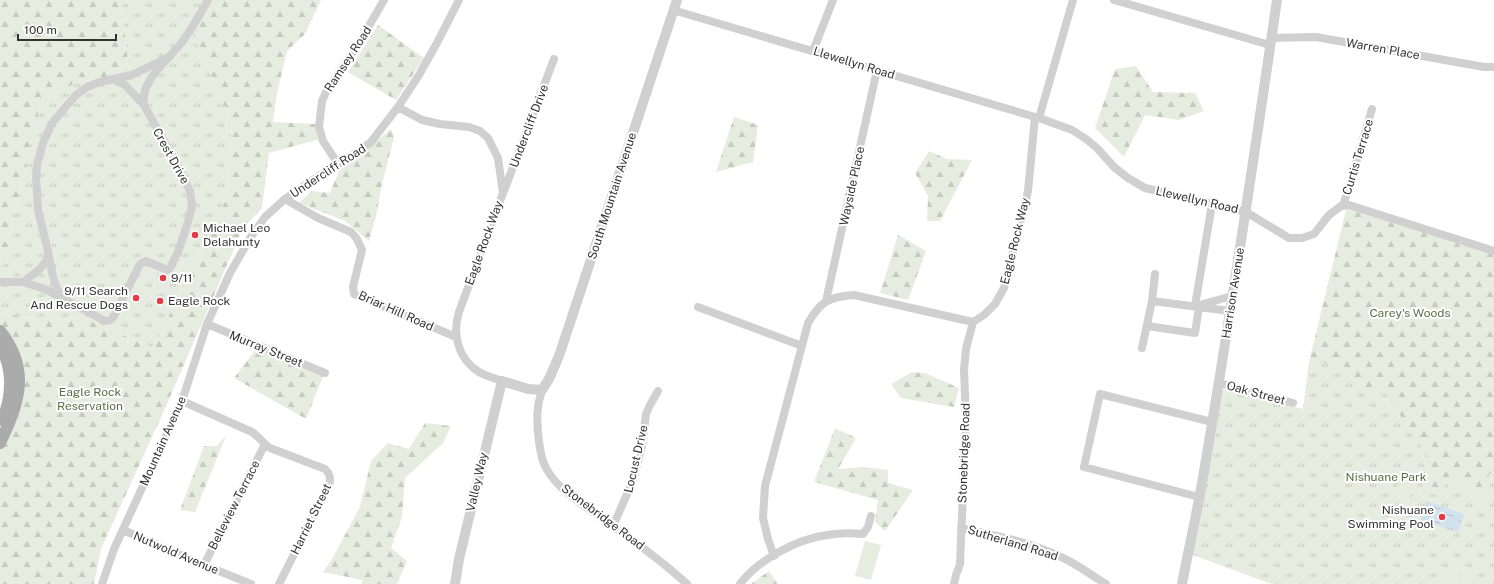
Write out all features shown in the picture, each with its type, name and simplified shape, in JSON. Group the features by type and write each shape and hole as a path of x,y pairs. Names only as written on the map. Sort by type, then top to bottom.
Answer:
{"main road":[{"path":"0,331 9,344 15,358 19,372 19,386 13,416 0,443"},
{"path":"0,347 6,359 11,379 6,411 0,424"}],"street":[{"path":"144,105 143,100 145,90 150,80 182,42 208,0"},
{"name":"Ramsey Road","path":"338,164 323,141 320,127 322,102 327,90 359,43 384,0"},
{"name":"Undercliff Road","path":"219,296 230,273 252,235 265,217 285,199 371,142 398,107 430,56 459,0"},
{"path":"813,51 833,0"},
{"name":"Eagle Rock Way","path":"973,322 984,315 995,304 1004,288 1028,191 1037,118 1073,0"},
{"name":"Warren Place","path":"1114,0 1271,42 1316,37 1484,67 1494,67"},
{"name":"Harrison Avenue","path":"1182,584 1219,383 1277,0"},
{"name":"Llewellyn Road","path":"675,5 813,51 1037,118 1072,130 1097,148 1114,167 1128,178 1145,188 1246,212 1290,238 1302,238 1314,234 1329,215 1343,206"},
{"name":"South Mountain Avenue","path":"542,390 549,379 559,356 675,5"},
{"path":"61,297 53,277 38,210 36,193 37,165 43,143 52,123 76,95 87,87 100,82 115,80 132,75 167,58"},
{"name":"Undercliff Drive","path":"503,193 554,59"},
{"name":"Wayside Place","path":"826,301 877,70"},
{"name":"Crest Drive","path":"0,282 23,282 45,289 105,321 108,321 112,320 140,264 146,261 167,270 172,264 178,252 191,211 192,199 190,191 183,175 144,105 128,87 115,80"},
{"name":"Eagle Rock Way","path":"398,107 422,120 440,124 469,127 488,138 498,158 503,193 459,312 455,328 456,337 461,353 474,369 488,377 528,388 542,390"},
{"name":"Curtis Terrace","path":"1343,206 1372,109"},
{"name":"Briar Hill Road","path":"285,199 318,218 351,232 357,238 362,250 353,288 354,294 456,337"},
{"path":"1146,326 1195,333 1197,306 1212,204"},
{"path":"1343,206 1349,205 1494,251"},
{"path":"23,282 41,267 48,256 48,252"},
{"path":"1142,348 1152,301 1155,274"},
{"path":"774,556 763,518 765,486 808,323 816,309 826,301 841,296 854,295 973,322"},
{"name":"Mountain Avenue","path":"102,584 114,549 182,401 207,324 219,296"},
{"path":"1197,306 1232,296"},
{"path":"1152,301 1230,310"},
{"path":"698,307 802,346"},
{"name":"Stonebridge Road","path":"954,584 960,564 966,420 964,370 966,349 973,322"},
{"name":"Murray Street","path":"207,324 325,373"},
{"name":"Valley Way","path":"455,584 459,559 502,381"},
{"name":"Oak Street","path":"1219,383 1293,403"},
{"name":"Stonebridge Road","path":"542,390 537,409 538,433 541,457 546,469 556,482 574,498 663,562 687,584"},
{"name":"Locust Drive","path":"614,526 632,483 642,446 646,414 658,391"},
{"path":"1199,497 1084,467 1100,394 1212,422"},
{"name":"Harriet Street","path":"182,401 252,432 259,436 265,444 277,451 325,469 328,472 331,480 279,584"},
{"name":"Belleview Terrace","path":"204,565 265,444"},
{"path":"740,584 745,578 774,556 796,543 826,535 849,533 863,534 868,527 871,516"},
{"name":"Sutherland Road","path":"961,528 998,536 1061,557 1106,584"},
{"name":"Nutwold Avenue","path":"123,530 251,584"}],"green space":[{"path":"0,0 128,0 122,5 129,72 73,84 50,97 48,102 39,109 1,271 0,270"},
{"path":"128,0 209,0 192,32 232,123 228,196 153,348 84,318 41,320 0,313 0,270 39,109 48,102 50,97 73,84 129,72 122,5"},
{"name":"Eagle Rock Reservation","path":"209,0 321,0 305,34 287,51 276,98 273,122 317,124 320,139 269,153 262,208 243,228 167,404 101,549 94,584 0,584 0,446 10,421 0,331 0,313 41,320 84,318 153,348 228,196 232,123 192,32"},
{"path":"378,25 424,58 396,100 348,72"},
{"path":"1136,66 1153,92 1195,93 1204,111 1179,120 1145,115 1124,157 1095,128 1115,69"},
{"path":"734,117 758,125 753,162 716,172"},
{"path":"391,129 394,137 369,241 345,221 299,203 311,191 330,193 339,171"},
{"path":"929,151 947,159 972,160 940,221 927,221 928,196 915,173"},
{"name":"Carey's Woods","path":"1347,206 1494,250 1494,475 1489,473 1484,501 1450,473 1441,496 1422,492 1426,453 1386,394 1357,386 1337,364 1309,362"},
{"path":"898,235 926,251 908,300 880,293"},
{"name":"Nishuane Park","path":"1494,251 1494,584 1272,584 1190,554 1220,389 1303,409 1309,362"},
{"path":"256,349 323,376 306,419 234,378"},
{"path":"912,372 925,373 959,388 954,407 901,398 891,384"},
{"path":"425,423 451,426 443,443 405,478 402,517 391,548 407,561 397,584 362,584 362,580 323,572 332,559 360,507 371,461 388,443 409,449"},
{"path":"835,428 856,438 838,469 864,467 888,470 888,483 913,490 885,531 875,522 878,500 814,482"},
{"path":"226,436 195,512 180,510 204,446 216,446"},
{"path":"1403,467 1418,471 1409,498 1395,494"},
{"path":"865,541 881,545 871,580 855,576"},
{"path":"1452,563 1463,568 1456,584 1443,584"},
{"path":"1466,569 1476,574 1472,584 1459,584"},
{"path":"769,571 778,584 751,584"}],"water":[{"name":"Nishuane Swimming Pool","path":"1426,501 1464,514 1458,532 1420,520"}],"place":[{"name":"Michael Leo Delahunty","path":"195,235"},
{"name":"9/11","path":"163,278"},
{"name":"9/11 Search And Rescue Dogs","path":"136,298"},
{"name":"Eagle Rock","path":"160,301"},
{"name":"Nishuane Swimming Pool","path":"1442,517"}]}
